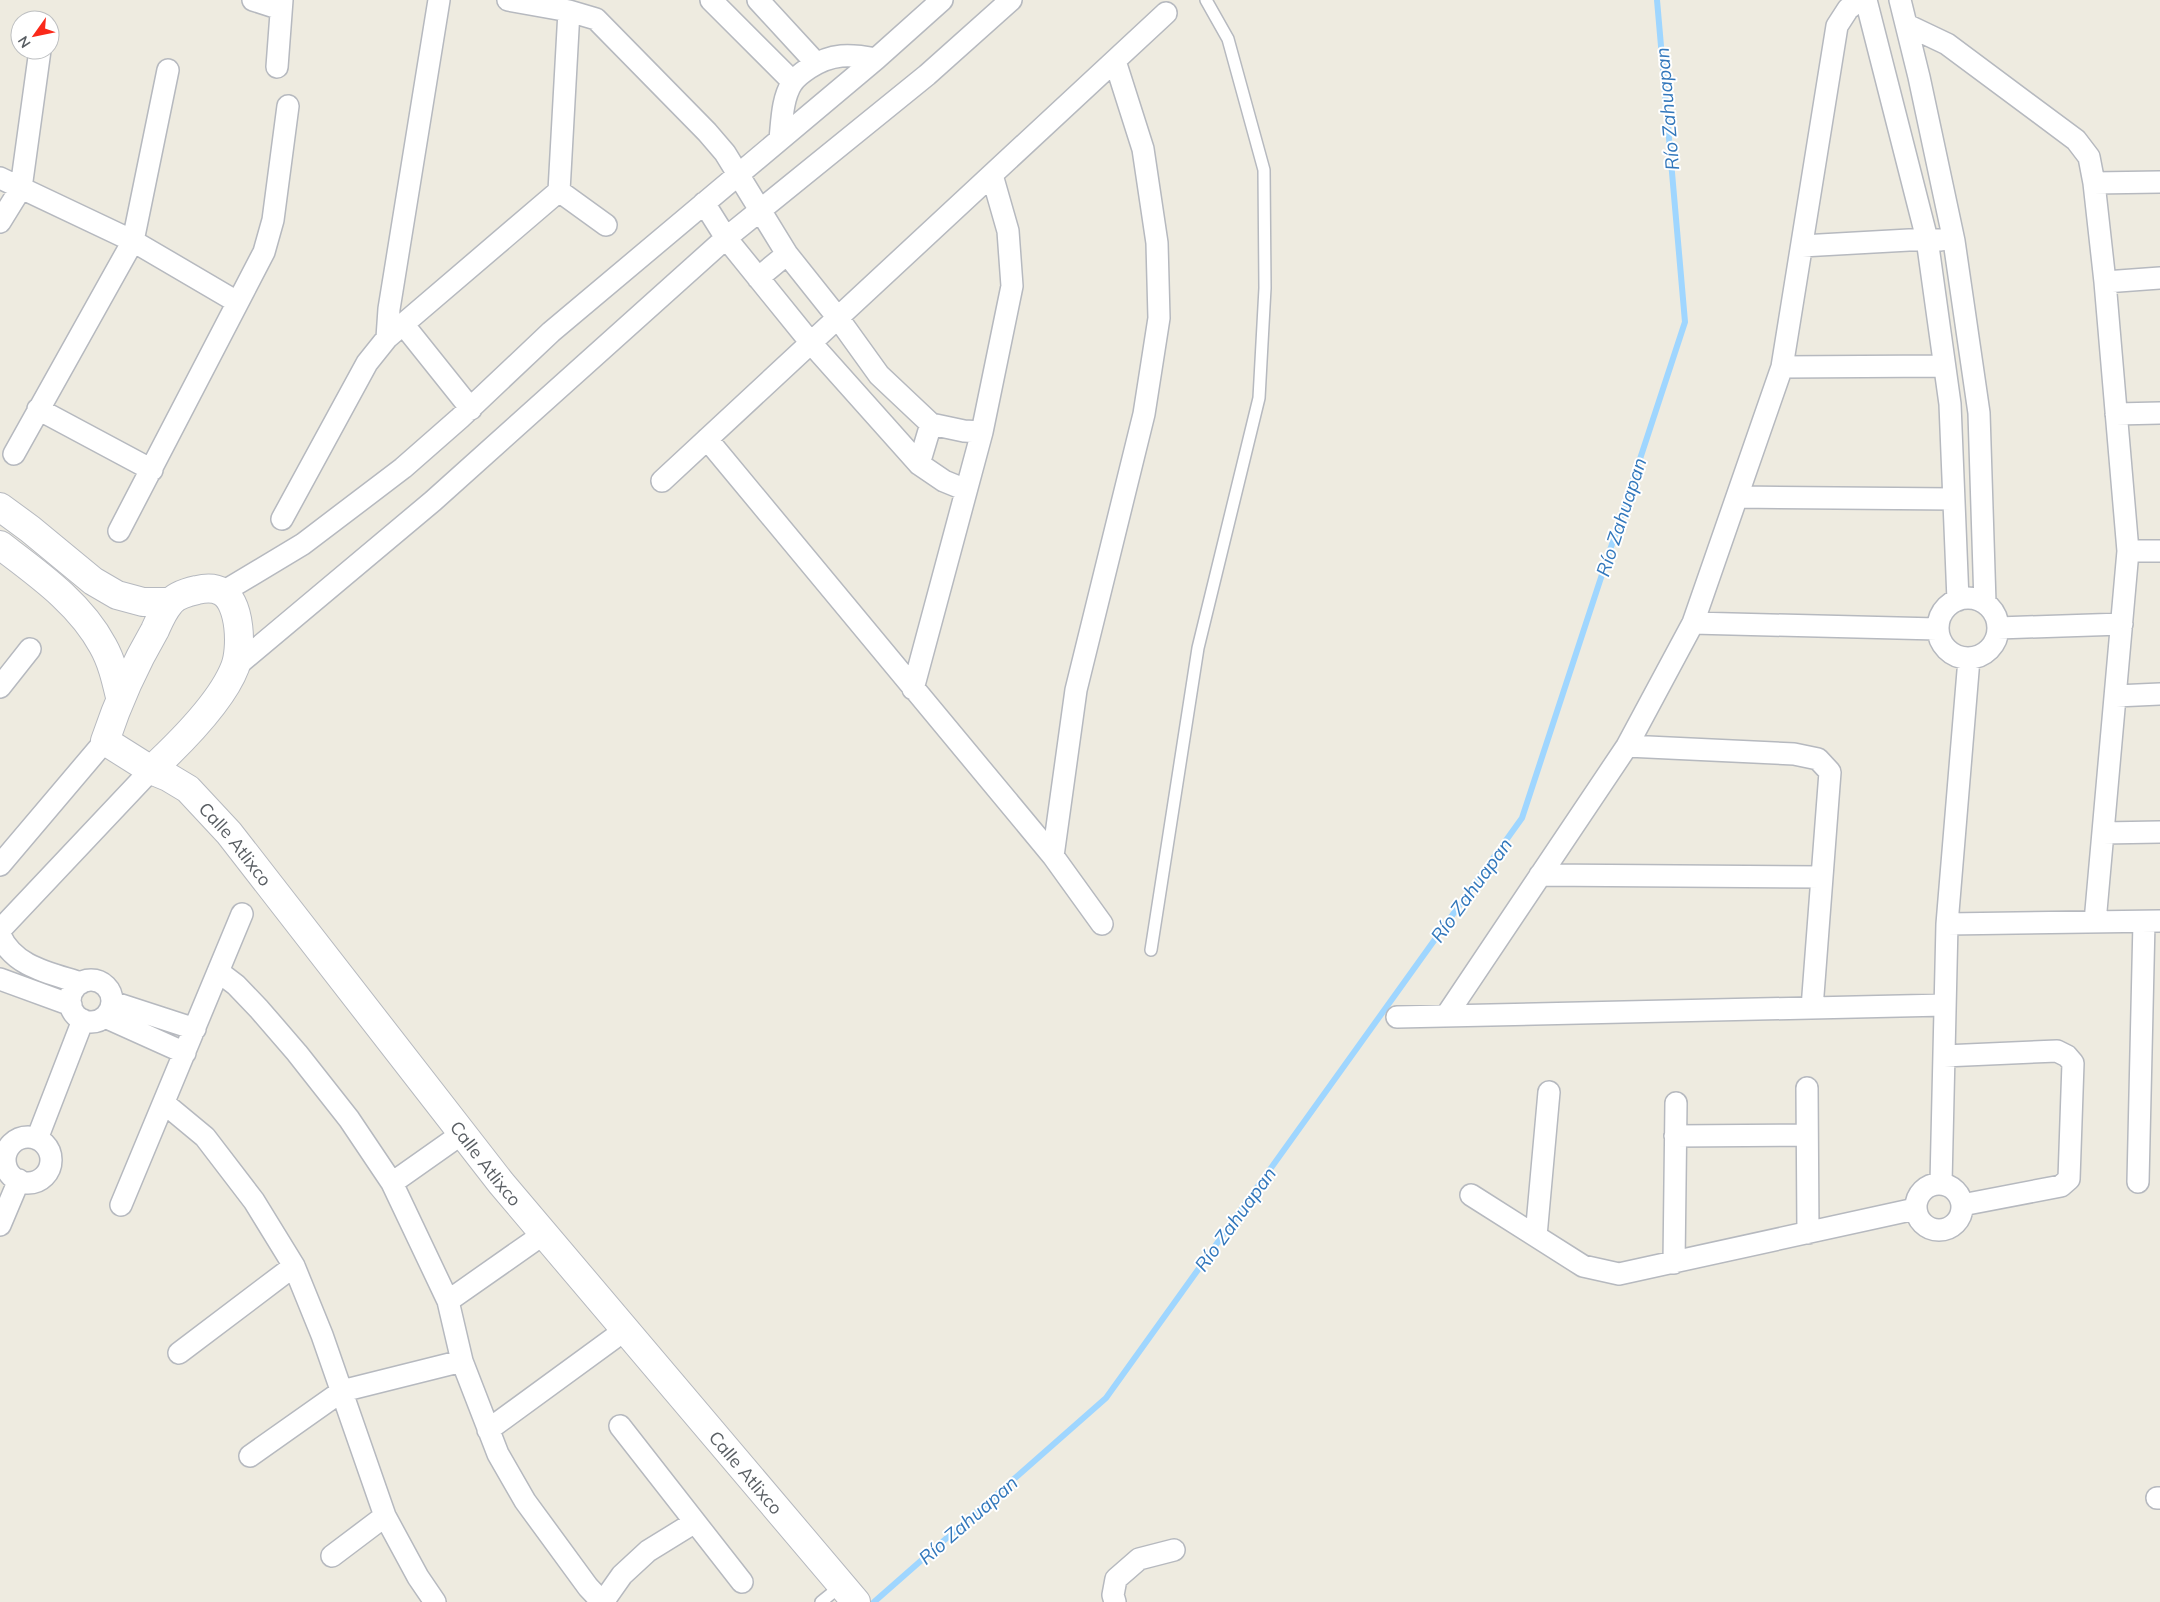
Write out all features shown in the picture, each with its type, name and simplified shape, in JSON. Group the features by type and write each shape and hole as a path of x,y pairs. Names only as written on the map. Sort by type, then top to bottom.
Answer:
{"street":[{"path":"252,0 282,4 277,67"},
{"path":"440,0 389,309 395,331 471,409"},
{"path":"508,0 569,11 596,19 707,132 724,153 787,254 838,318 879,375 932,424 964,431 982,432"},
{"path":"711,0 792,82"},
{"path":"758,0 816,63"},
{"path":"223,592 303,544 403,468 471,409 551,332 876,59 942,0"},
{"path":"0,930 151,770 182,741 218,695 235,667 432,501 726,238 928,75 1011,0"},
{"path":"1446,1016 1627,746 1693,622 1782,367 1837,26 1848,9 1859,0"},
{"path":"1866,0 1927,239 1950,404 1958,600"},
{"path":"1900,0 1919,77 1954,241 1979,413 1985,603"},
{"path":"282,519 368,363 395,331 559,190 569,11"},
{"path":"662,481 1166,13"},
{"path":"1907,25 1947,44 2076,140 2089,158 2094,182 2105,282 2128,551 2095,922"},
{"path":"780,139 787,95 792,82 803,72 816,63 838,55 856,55 876,59"},
{"path":"0,222 21,188 39,60"},
{"path":"1053,856 1076,690 1144,414 1159,318 1157,243 1143,149 1115,60"},
{"path":"14,454 133,241 168,70"},
{"path":"1888,84 1919,77"},
{"path":"119,531 264,252 273,220 288,106"},
{"path":"913,689 982,432 1012,286 1008,231 992,175"},
{"path":"0,178 133,241 238,302"},
{"path":"2094,182 2160,182"},
{"path":"559,190 606,225"},
{"path":"704,203 726,238 811,344 918,464 944,481 966,490"},
{"path":"1802,246 1927,239 1954,241"},
{"path":"758,278 787,254"},
{"path":"2105,282 2160,278"},
{"path":"1782,367 1944,366"},
{"path":"863,402 879,375"},
{"path":"1950,404 1979,413"},
{"path":"38,409 152,470"},
{"path":"2116,414 2160,413"},
{"path":"918,464 932,424"},
{"path":"707,439 1053,856 1102,924"},
{"path":"1737,497 1953,499"},
{"path":"0,507 93,581 117,595 143,602 170,602 189,592 208,587 223,592 233,605 238,626 239,644 235,667"},
{"path":"30,529 6,549 73,605 90,625 104,647 114,672 120,697"},
{"path":"2128,551 2160,551"},
{"path":"73,605 93,581"},
{"path":"1976,599 1985,603 1992,610 1998,628 1993,646 1986,653 1969,659 1959,658 1944,647 1939,639 1937,629 1943,611 1949,604 1958,600 1976,599"},
{"path":"0,866 105,741 120,697 170,602"},
{"path":"1693,622 1937,629"},
{"path":"1998,628 2122,624"},
{"path":"2,682 30,649"},
{"path":"1941,1183 1947,924 1969,659"},
{"path":"2116,696 2160,694"},
{"name":"Calle Atlixco","path":"105,741 151,770 168,776 188,789 229,833 500,1183 849,1593"},
{"path":"1627,746 1794,754 1818,759 1830,772 1812,1008"},
{"path":"2103,833 2160,832"},
{"path":"1540,875 1822,877"},
{"path":"121,1205 242,914"},
{"path":"1947,924 2152,921 2138,1182"},
{"path":"0,935 6,948 26,963 81,983 99,982 108,990 108,1009 94,1022 0,979"},
{"path":"219,972 236,985 297,1053 350,1118 392,1184 448,1301 462,1361 498,1454 525,1501 588,1587 602,1602 622,1575 648,1550 695,1522"},
{"path":"37,1139 77,1013 72,993 81,983"},
{"path":"1397,1017 1945,1005"},
{"path":"108,1009 195,1029"},
{"path":"108,1009 185,1053"},
{"path":"1944,1056 2057,1052 2067,1056 2073,1063 2069,1179 2061,1186 1962,1204"},
{"path":"1807,1088 1808,1233"},
{"path":"1536,1236 1549,1092"},
{"path":"164,1103 205,1137 254,1201 294,1266 322,1335 385,1516 418,1577 435,1602"},
{"path":"1674,1263 1676,1103"},
{"path":"1676,1136 1807,1135"},
{"path":"23,1137 37,1139 48,1148 50,1155 49,1169 40,1179 26,1182 19,1180 9,1171 6,1164 7,1150 11,1144 23,1137"},
{"path":"392,1184 452,1140"},
{"path":"0,1225 19,1180"},
{"path":"1941,1183 1955,1190 1962,1204 1958,1220 1945,1229 1929,1228 1918,1216 1916,1208 1920,1193 1933,1184 1941,1183"},
{"path":"1471,1194 1583,1266 1619,1274 1916,1208"},
{"path":"448,1301 535,1240"},
{"path":"180,1353 294,1266"},
{"path":"488,1430 614,1338"},
{"path":"250,1456 342,1392 462,1361"},
{"path":"620,1426 742,1582"},
{"path":"332,1556 385,1516"},
{"path":"1115,1602 1113,1595 1116,1579 1127,1569 1139,1559 1174,1550"}],"lane":[{"path":"1151,950 1198,648 1259,398 1265,298 1264,170 1228,39 1206,0"},
{"path":"821,1602 849,1593"}],"waterway":[{"name":"Río Zahuapan","path":"874,1602 1106,1398 1522,818 1685,322 1657,0"}]}
